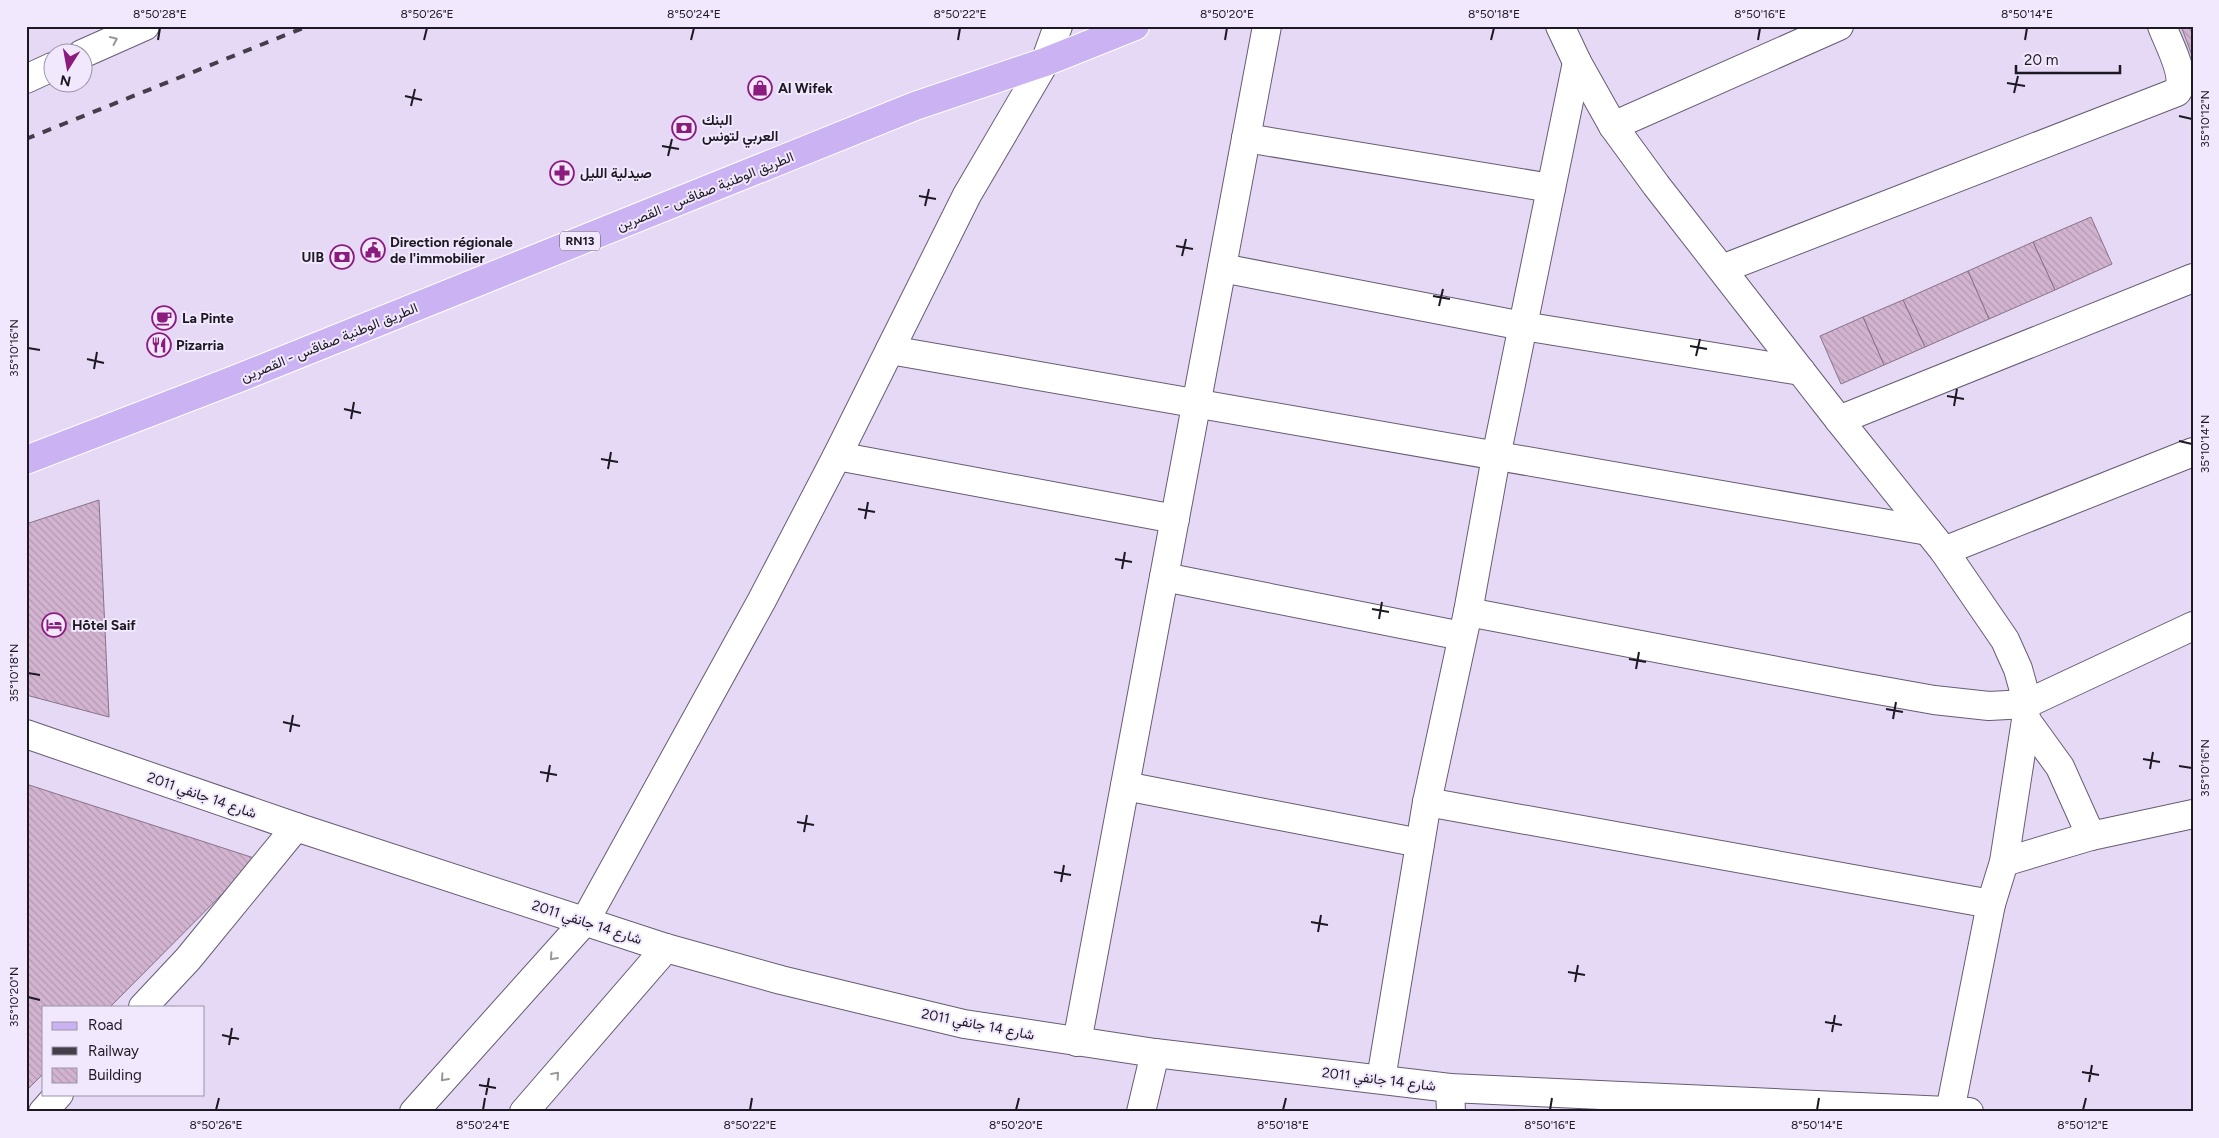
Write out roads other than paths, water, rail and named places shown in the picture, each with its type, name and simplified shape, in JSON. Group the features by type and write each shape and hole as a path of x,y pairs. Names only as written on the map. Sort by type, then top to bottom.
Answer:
{"main road":[{"name":"الطريق الوطنية صفاقس - القصرين","path":"26,460 248,374 916,106 1044,62 1135,26"}],"street":[{"path":"92,50 145,26"},
{"path":"414,1112 585,921 762,600 837,456 967,195 1044,62 1058,26"},
{"path":"1077,1042 1267,26"},
{"path":"1560,26 1577,62 1613,126 1722,270 1936,541 2005,640 2018,668 2026,712 2004,862 1991,904 1950,1111"},
{"path":"1613,126 1839,26"},
{"path":"1722,270 2177,92 2181,84 2181,75 2162,26"},
{"path":"1381,1079 1427,802 1465,624 1496,457 1577,62"},
{"path":"26,79 42,72"},
{"path":"1246,138 1552,188"},
{"path":"1222,268 1523,326 1801,371"},
{"path":"1839,420 2193,278"},
{"path":"890,350 1496,457 1936,541 2193,452"},
{"path":"837,456 1175,519"},
{"path":"1164,577 1934,700 2026,712 2193,626"},
{"path":"2026,712 2060,767 2091,836"},
{"name":"شارع 14 جانفي 2011","path":"26,734 296,827 666,948 781,980 955,1022 1155,1053 1381,1079 1450,1100 1969,1112"},
{"path":"1125,786 1420,844"},
{"path":"1427,802 1991,904"},
{"path":"2004,862 2091,836 2193,814"},
{"path":"144,1006 188,960 296,827"},
{"path":"524,1112 666,948"},
{"path":"1141,1112 1155,1053"},
{"path":"43,1112 58,1096"}],"railway":[{"path":"26,139 308,26"}],"place":[{"name":"Al Wifek","path":"760,88"},
{"name":"البنك العربي لتونس","path":"684,128"},
{"name":"صيدلية الليل","path":"562,173"},
{"name":"Direction régionale de l'immobilier","path":"373,250"},
{"name":"UIB","path":"342,257"},
{"name":"La Pinte","path":"164,318"},
{"name":"Pizarria","path":"159,345"},
{"name":"Hôtel Saif","path":"54,625"}]}
